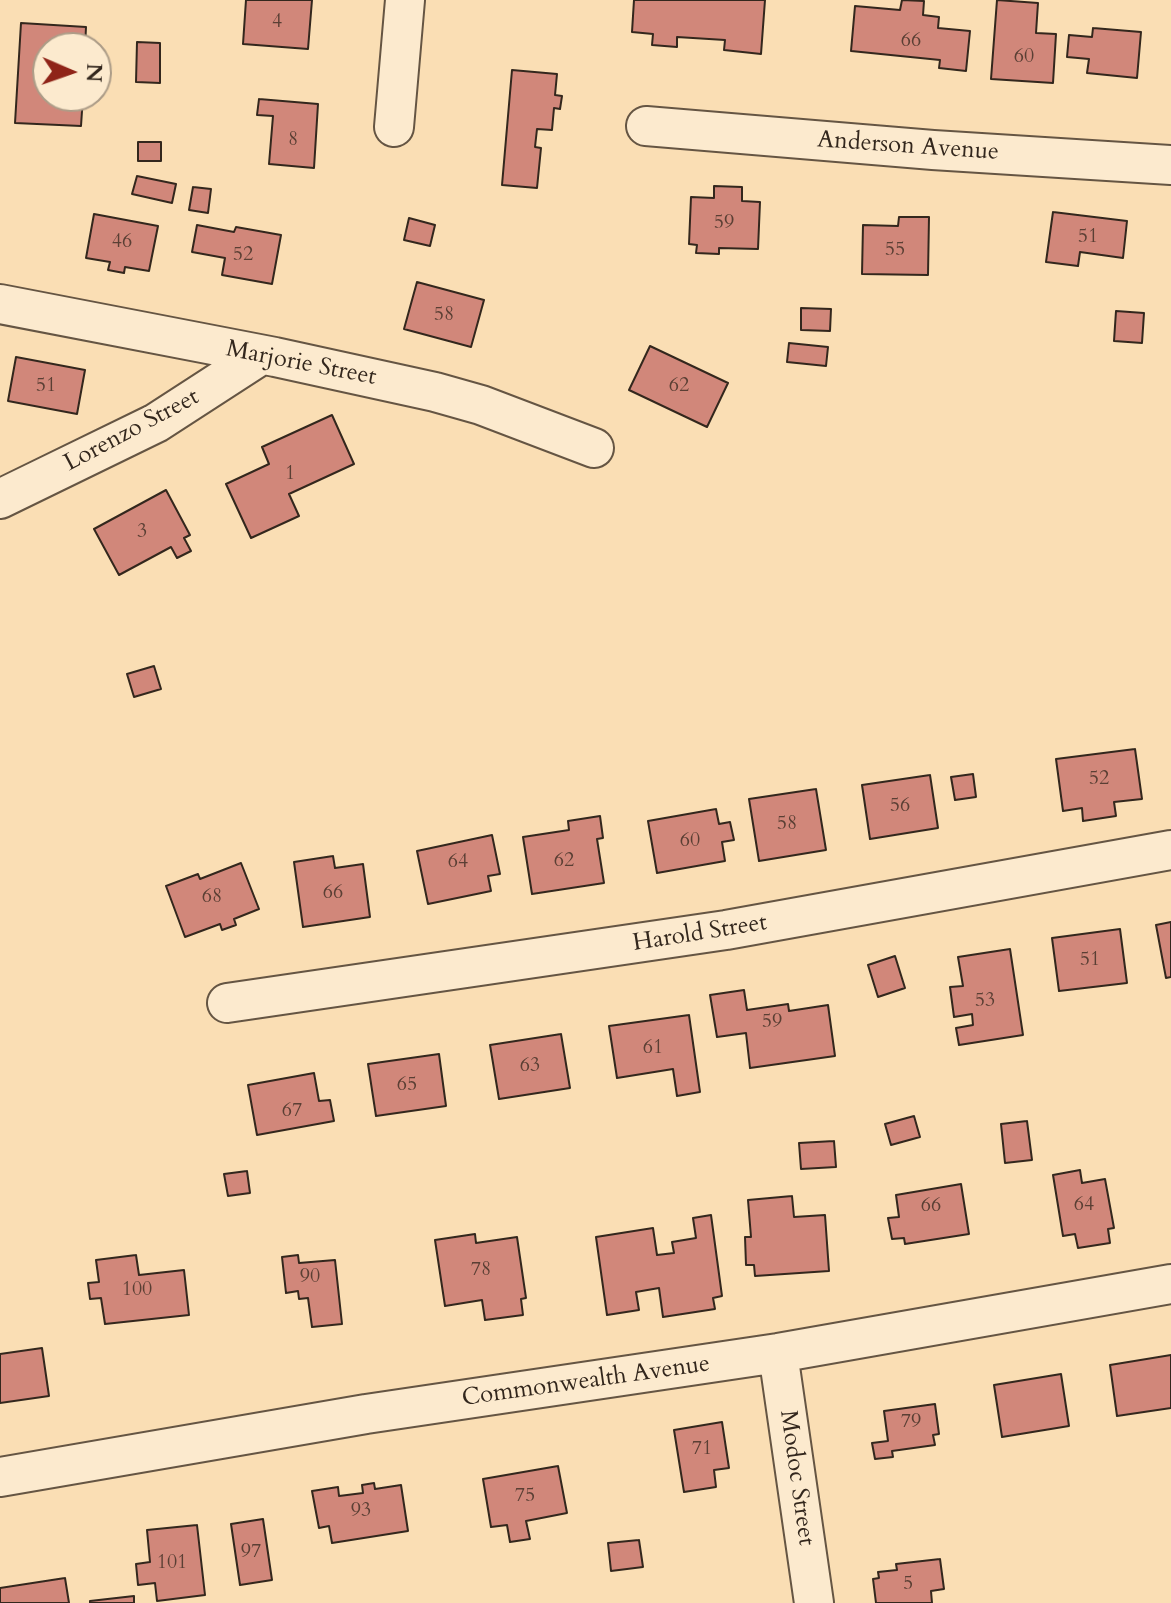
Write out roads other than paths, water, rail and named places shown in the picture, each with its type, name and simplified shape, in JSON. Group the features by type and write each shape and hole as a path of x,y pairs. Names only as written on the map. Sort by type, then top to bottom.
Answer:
{"street":[{"path":"394,127 405,0"},
{"name":"Anderson Avenue","path":"646,126 933,150 1171,165"},
{"name":"Marjorie Street","path":"0,304 435,392 481,405 594,448"},
{"name":"Lorenzo Street","path":"0,499 156,423 261,355"},
{"name":"Harold Street","path":"227,1003 726,930 1171,850"},
{"name":"Commonwealth Avenue","path":"0,1477 366,1414 778,1353 1171,1284"},
{"name":"Modoc Street","path":"778,1353 814,1603"}]}
